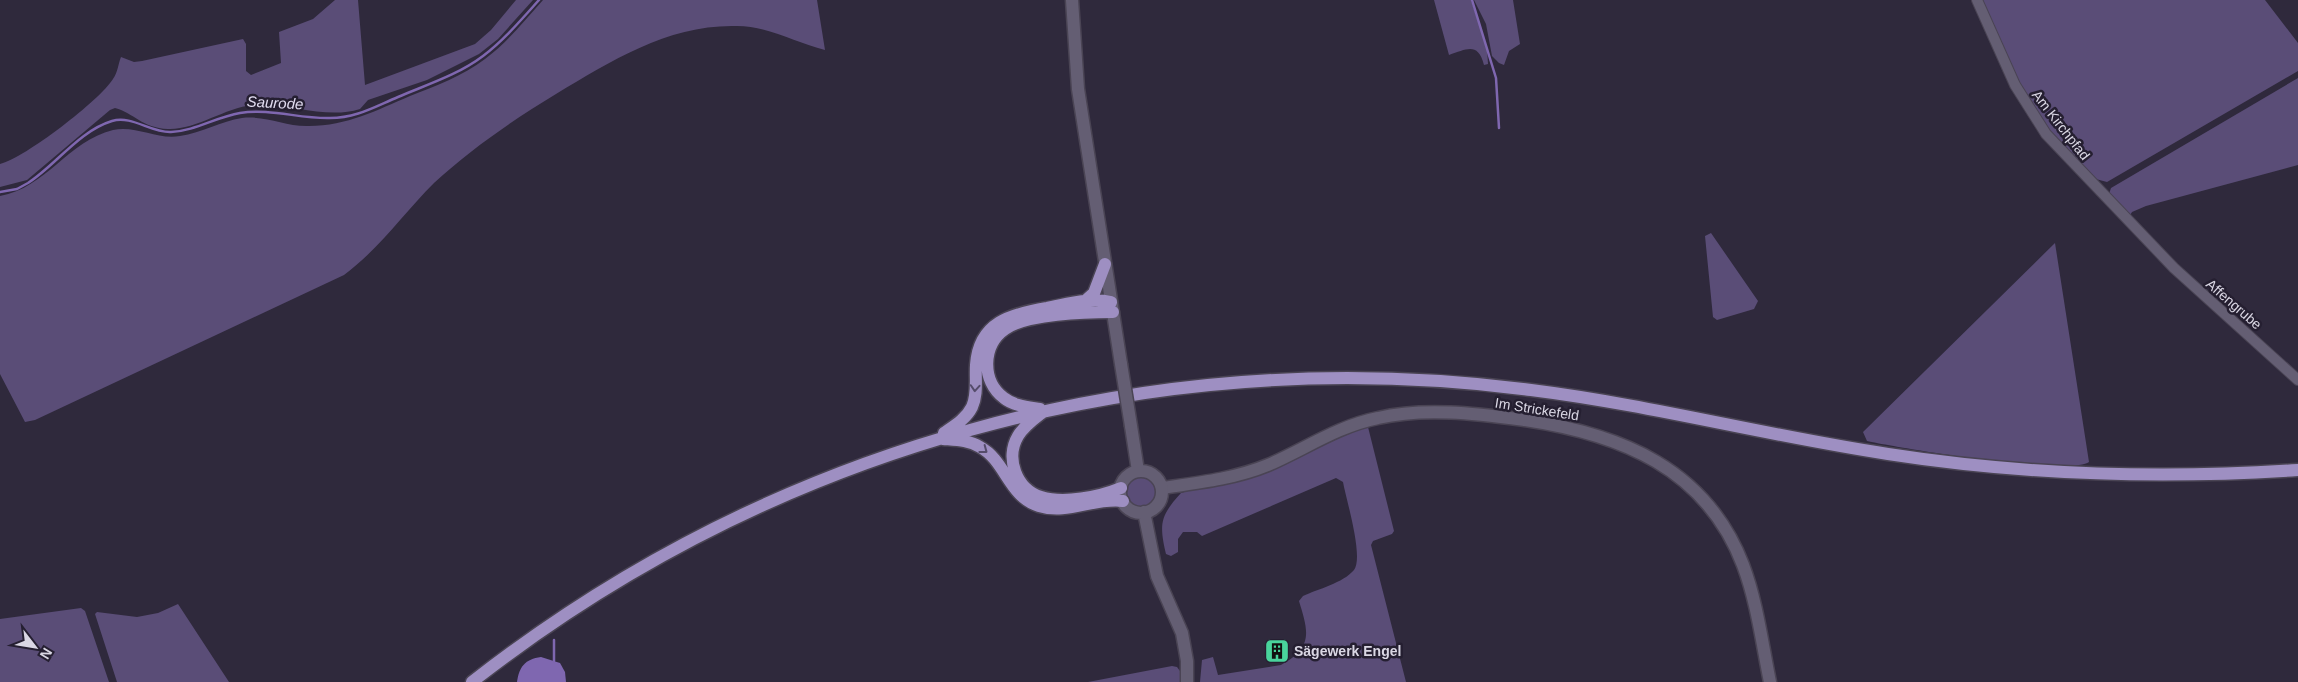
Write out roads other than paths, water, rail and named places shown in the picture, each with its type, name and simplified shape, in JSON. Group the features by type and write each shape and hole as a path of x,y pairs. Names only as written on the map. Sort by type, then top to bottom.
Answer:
{"main road":[{"path":"1084,302 1094,293 1105,264"},
{"path":"938,438 965,417 971,408 975,398 978,356 981,345 991,329 1014,315 1094,300 1112,307"},
{"path":"1045,410 1011,402 998,392 988,376 987,363 992,344 1005,329 1023,322 1112,307"},
{"path":"472,682 543,629 599,592 694,538 809,484 938,438 1045,410 1137,393 1275,380 1394,379 1532,390 1854,449 1984,466 2056,472 2145,475 2298,470"},
{"path":"1045,410 1025,428 1014,444 1013,464 1022,485 1040,496 1061,499 1122,494"},
{"path":"938,438 968,442 982,448 993,458 1017,492 1040,506 1067,508 1109,500 1122,494"}],"street":[{"path":"1072,0 1076,67 1138,471"},
{"name":"Am Kirchpfad","path":"1977,0 2008,72 2031,113 2063,154 2153,248"},
{"name":"Affengrube","path":"2153,248 2298,380"},
{"name":"Im Strickefeld","path":"1162,488 1252,471 1347,426 1403,414 1492,416 1542,423 1598,435 1633,448 1670,471 1695,492 1721,524 1736,551 1747,578 1770,682"},
{"path":"1138,471 1151,473 1160,482 1162,488 1162,495 1156,507 1144,512 1132,510 1122,494 1127,477 1138,471"},
{"path":"1144,512 1156,576 1182,633 1187,661 1187,682"}],"waterway":[{"name":"Saurode","path":"0,192 17,189 28,183 78,140 89,132 112,121 127,120 156,130 171,132 189,129 240,113 262,112 319,118 339,118 365,111 442,79 473,63 505,37 539,0"},
{"path":"1472,0 1496,78 1499,128"},
{"path":"554,640 554,661"}],"place":[{"name":"Sägewerk Engel","path":"1277,651"}]}
